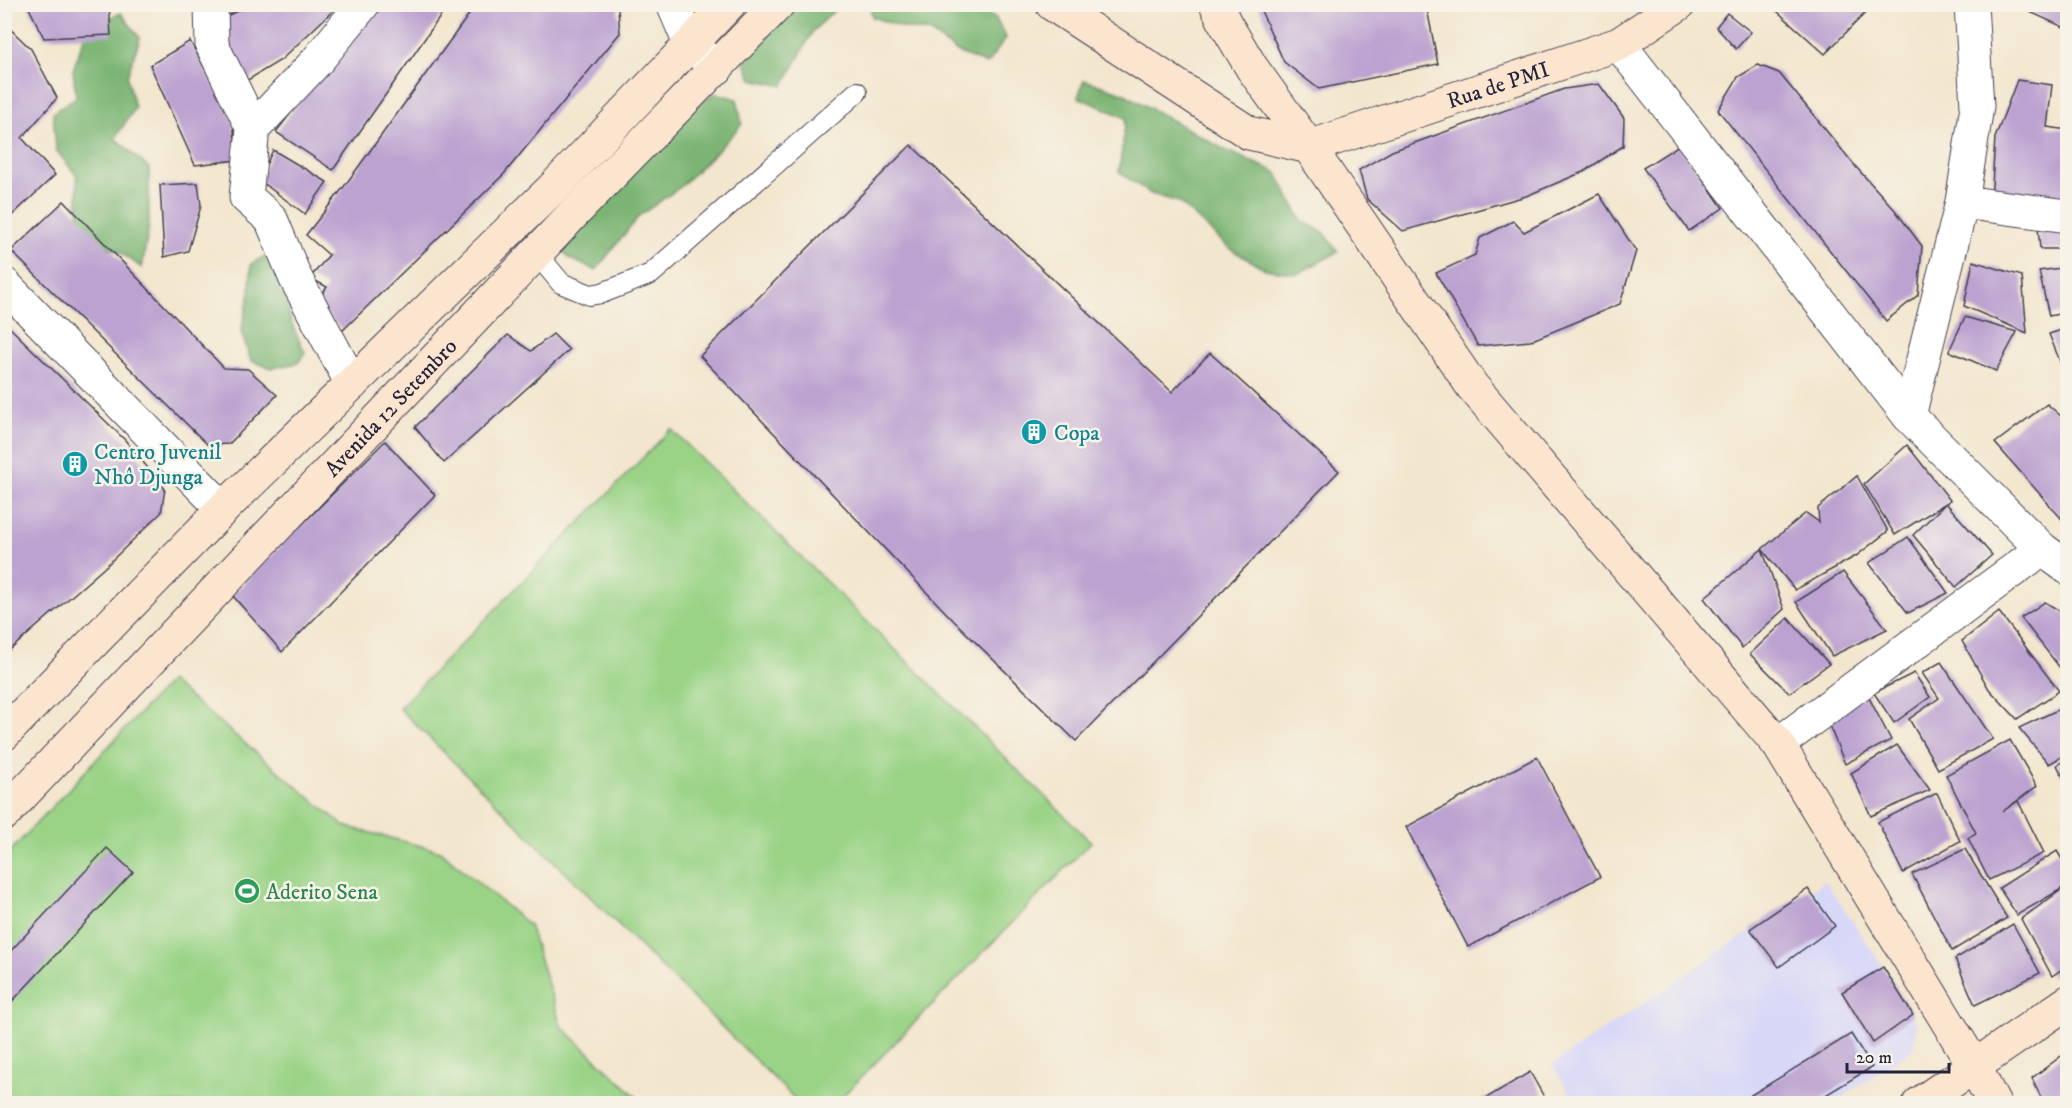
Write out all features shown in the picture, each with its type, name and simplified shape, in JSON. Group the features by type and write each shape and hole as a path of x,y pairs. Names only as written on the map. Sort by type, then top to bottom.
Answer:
{"street":[{"path":"211,4 212,45 253,129 246,197 271,219 295,277 352,384"},
{"path":"253,129 316,62 363,4"},
{"path":"673,4 690,44 717,68"},
{"name":"Avenida 12 Setembro","path":"4,734 223,509 552,189 729,4"},
{"name":"Avenida 12 Setembro","path":"4,814 578,209 778,4"},
{"path":"1052,4 1249,133 1309,147"},
{"path":"1216,4 1252,68 1309,147 1472,386 1778,744 1975,1066 1994,1104"},
{"name":"Rua de PMI","path":"1309,147 1619,44 1679,4"},
{"path":"1909,416 1962,202 1977,106 1971,4"},
{"path":"1619,44 1909,416 2042,549 2067,568"},
{"path":"1962,202 2067,216"},
{"path":"4,284 223,509"},
{"path":"1778,744 2042,549"},
{"path":"1919,1104 2067,1002"}],"lane":[{"path":"537,254 561,284 590,295 602,293 651,274 857,92"}],"shaded area":[{"path":"1825,881 1883,967 1917,1024 1913,1049 1833,1103 1576,1103 1552,1065"}],"green space":[{"path":"791,5 840,5 813,31 783,86 752,79 742,57"},
{"path":"870,5 964,5 995,17 1006,38 987,64 957,52 929,32 904,28 872,17"},
{"path":"121,13 140,38 127,77 135,108 115,138 149,168 149,226 142,268 118,251 79,236 77,176 56,150 53,113 76,97 73,70 87,28"},
{"path":"1084,80 1123,93 1227,151 1276,172 1302,221 1325,233 1338,252 1297,274 1265,269 1230,249 1179,202 1151,194 1119,172 1126,118 1078,97"},
{"path":"716,93 737,99 742,124 679,188 639,216 596,270 570,259 563,251 598,208 684,111"},
{"path":"268,254 284,262 288,309 305,352 298,363 271,368 251,361 241,332 250,292 251,264"},
{"path":"671,429 1091,842 836,1103 799,1103 399,708"},
{"name":"Aderito Sena","path":"170,681 344,826 440,851 529,925 561,1026 643,1103 5,1103 4,858"}],"building":[{"path":"27,4 109,4 111,35 44,38"},
{"path":"252,4 340,4 281,60 241,84 212,23"},
{"path":"376,4 449,4 333,170 276,132"},
{"path":"1258,4 1426,4 1438,64 1319,89 1284,62"},
{"path":"1769,4 1874,4 1825,54"},
{"path":"2012,4 2068,4 2068,29"},
{"path":"452,5 620,5 618,9 620,33 504,174 343,330 315,304 327,287 310,278 329,255 306,235 346,184 470,13"},
{"path":"1727,13 1751,32 1736,49 1716,27"},
{"path":"4,23 31,49 57,98 22,138 55,175 4,223"},
{"path":"190,41 233,121 237,160 195,165 150,65"},
{"path":"1758,65 1779,73 1856,167 1895,210 1922,246 1918,295 1886,321 1718,110 1738,77"},
{"path":"2017,80 2052,85 2047,127 2068,130 2068,209 1991,202 1995,138"},
{"path":"1599,84 1624,118 1623,146 1583,172 1526,196 1403,231 1367,199 1359,170 1392,151 1564,89"},
{"name":"Copa","path":"911,145 1172,392 1210,353 1339,471 1076,741 955,622 700,356"},
{"path":"1679,145 1723,208 1689,231 1643,168"},
{"path":"273,150 327,182 305,214 259,180"},
{"path":"198,183 201,206 188,251 164,257 160,185"},
{"path":"1599,194 1636,251 1620,304 1530,341 1478,346 1436,273 1475,255 1480,238 1513,221 1524,232"},
{"path":"64,201 224,368 248,369 277,395 229,444 208,445 11,251"},
{"path":"2038,227 2068,229 2068,249 2040,249"},
{"path":"1973,261 2022,276 2027,333 1964,306"},
{"path":"2068,267 2068,312 2049,316 2039,271"},
{"path":"1965,317 2017,332 1996,371 1949,351"},
{"name":"Centro Juvenil Nhô Djunga","path":"4,322 125,440 165,489 161,513 105,567 4,655"},
{"path":"2068,328 2068,379 2067,379 2049,334"},
{"path":"553,334 569,350 444,463 415,427 508,335 531,351"},
{"path":"2047,404 2068,422 2068,526 1995,443"},
{"path":"385,441 435,495 282,652 232,595"},
{"path":"1907,445 1950,500 1895,535 1864,484"},
{"path":"1857,476 1888,531 1856,556 1795,590 1762,549 1806,513 1819,522 1818,508"},
{"path":"1946,503 1992,555 1956,587 1913,535"},
{"path":"1908,537 1948,593 1908,613 1869,563"},
{"path":"1762,549 1784,609 1742,648 1704,598"},
{"path":"1843,572 1887,629 1832,656 1796,602"},
{"path":"2045,602 2068,616 2068,678 2021,618"},
{"path":"1999,612 2059,691 2017,719 1989,689 1962,641"},
{"path":"1788,618 1829,664 1789,693 1750,654"},
{"path":"1941,662 1993,739 1938,769 1909,719 1939,698 1922,673"},
{"path":"1914,673 1930,697 1894,723 1874,693"},
{"path":"1867,694 1891,740 1845,764 1827,720"},
{"path":"2068,705 2068,753 2049,764 2019,728"},
{"path":"2010,740 2037,786 2002,812 2018,801 2044,853 1989,880 1968,838 1976,833 1946,775"},
{"path":"1897,745 1930,790 1871,816 1851,773"},
{"path":"1537,757 1600,877 1468,947 1406,827"},
{"path":"2068,758 2068,787 2057,765"},
{"path":"1937,793 1960,841 1903,873 1878,822"},
{"path":"107,848 133,872 4,1010 4,958"},
{"path":"1965,849 2007,918 1952,951 1912,874"},
{"path":"2057,851 2068,869 2068,885 2017,915 1999,888"},
{"path":"2068,885 2068,965 2052,976 2021,919"},
{"path":"1808,889 1835,926 1779,967 1750,929"},
{"path":"2013,924 2040,973 1975,1005 1955,959"},
{"path":"1883,967 1913,1015 1873,1043 1842,992"},
{"path":"1851,1034 1872,1067 1811,1104 1757,1104 1751,1095"},
{"path":"2068,1051 2068,1104 2044,1104 2032,1078"},
{"path":"1530,1072 1548,1104 1476,1104"}],"place":[{"name":"Copa","path":"1034,432"},
{"name":"Centro Juvenil Nhô Djunga","path":"75,464"},
{"name":"Aderito Sena","path":"247,891"}]}
